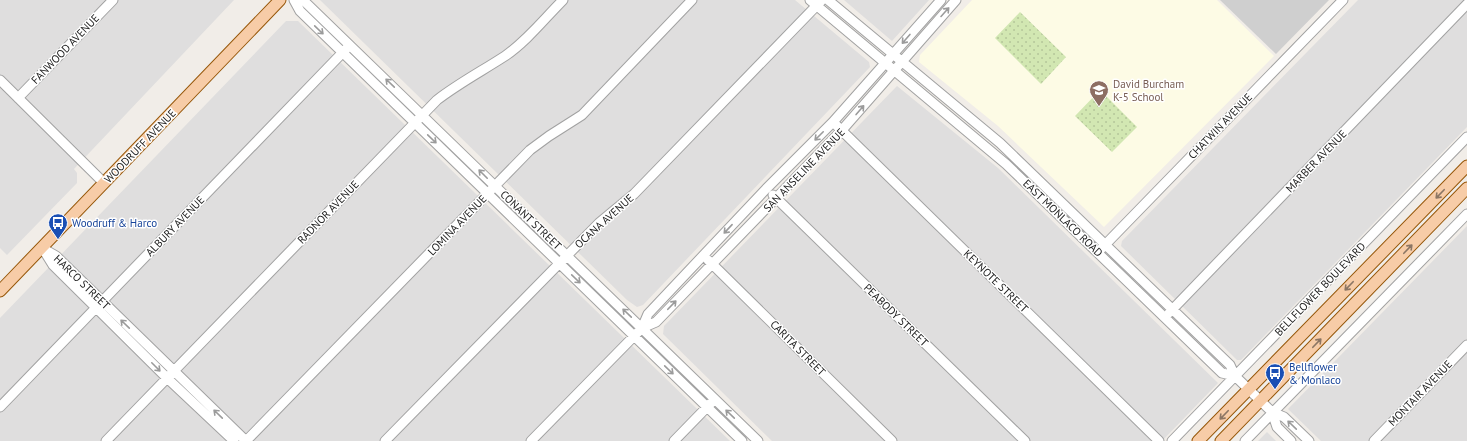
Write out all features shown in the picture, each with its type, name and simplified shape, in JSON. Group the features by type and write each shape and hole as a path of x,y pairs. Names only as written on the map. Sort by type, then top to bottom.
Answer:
{"main road":[{"name":"WOODRUFF AVENUE","path":"0,291 280,0"},
{"name":"BELLFLOWER BOULEVARD","path":"1198,441 1467,166"},
{"path":"1221,441 1467,188"}],"street":[{"name":"FANWOOD AVENUE","path":"18,98 113,0"},
{"name":"CONANT STREET","path":"294,0 300,11 742,441"},
{"name":"CONANT STREET","path":"303,0 758,441"},
{"name":"RADNOR AVENUE","path":"106,441 437,100 458,84 506,55 527,38 563,0"},
{"name":"LOMINA AVENUE","path":"246,441 536,145 582,115 692,0"},
{"name":"EAST MONLACO ROAD","path":"828,0 1000,143 1230,365 1235,376 1272,412 1284,417 1309,441"},
{"name":"SAN ANSELINE AVENUE","path":"642,328 648,314 766,189 833,122 886,64 893,54 941,0"},
{"name":"SAN ANSELINE AVENUE","path":"531,441 642,328 656,322 842,130 956,0"},
{"name":"CHATWIN AVENUE","path":"1098,252 1343,0"},
{"name":"EAST MONLACO ROAD","path":"816,2 886,64 1006,164 1222,373 1235,376"},
{"name":"OCANA AVENUE","path":"385,441 599,223 634,194 816,2"},
{"name":"MARBER AVENUE","path":"1165,317 1467,4"},
{"name":"ALBURY AVENUE","path":"0,407 350,44"},
{"path":"0,80 104,183"},
{"name":"KEYNOTE STREET","path":"833,122 1159,441"},
{"name":"BELLFLOWER BOULEVARD","path":"1172,441 1467,136"},
{"name":"PEABODY STREET","path":"766,189 1025,441"},
{"path":"1245,441 1467,214"},
{"name":"HARCO STREET","path":"42,248 56,256 99,305 171,375 234,441"},
{"name":"CARITA STREET","path":"704,256 892,441"},
{"name":"MONTAIR AVENUE","path":"1374,441 1467,345"},
{"name":"HARCO STREET","path":"171,375 246,441"},
{"path":"674,441 715,399"},
{"path":"1272,412 1277,427 1291,441"}],"shaded area":[{"path":"0,0 234,0 74,169 77,173 77,183 7,255 0,248"},
{"path":"320,0 795,0 869,62 870,67 643,305 637,307 627,300"},
{"path":"844,0 929,0 892,41"},
{"name":"David Burcham K-5 School","path":"972,0 1217,0 1274,56 1104,227 998,126 919,62 920,55"},
{"path":"1220,0 1329,0 1276,54"},
{"path":"1358,0 1467,0 1467,127 1241,360 1237,360 1121,246 1122,241"},
{"path":"286,21 298,21 730,441 0,441 0,318"},
{"path":"897,86 998,168 1218,383 1162,441 772,441 663,334 664,326"},
{"path":"1467,226 1467,441 1321,441 1288,409"},
{"path":"1267,432 1276,441 1258,441"}],"green space":[{"path":"1020,12 1066,57 1041,84 995,38"},
{"path":"1100,90 1137,127 1112,152 1075,116"}],"place":[{"name":"David Burcham K-5 School","path":"1099,107"},
{"name":"Woodruff & Harco","path":"58,240"},
{"name":"Bellflower & Monlaco","path":"1275,390"}]}
